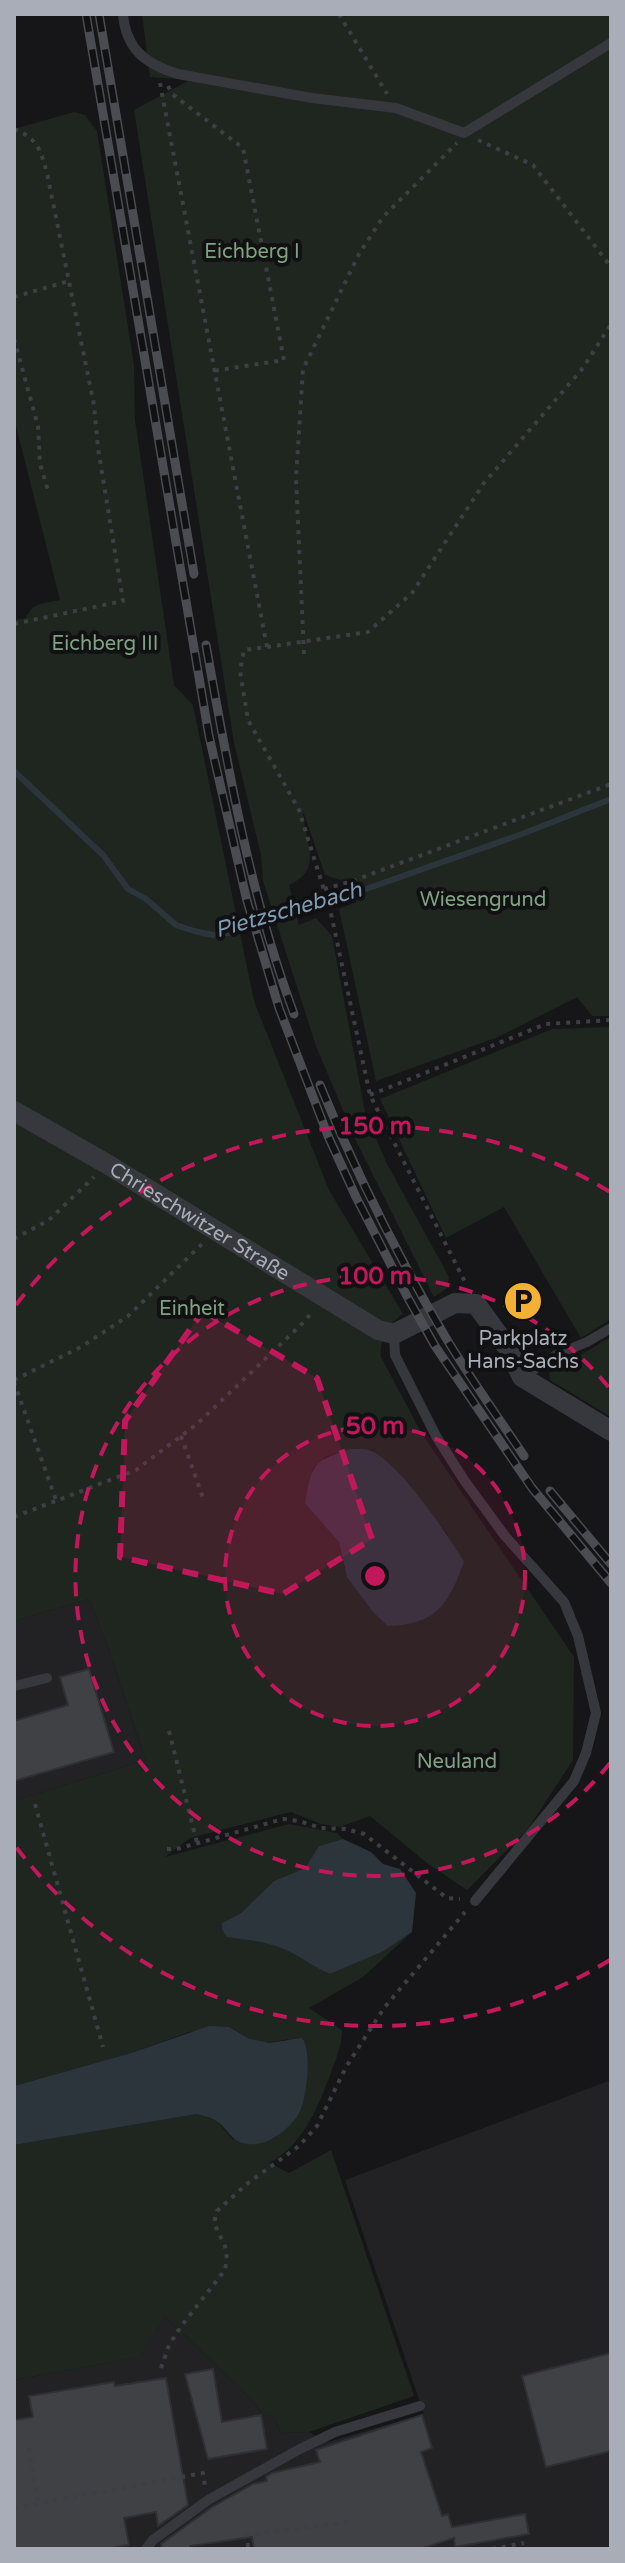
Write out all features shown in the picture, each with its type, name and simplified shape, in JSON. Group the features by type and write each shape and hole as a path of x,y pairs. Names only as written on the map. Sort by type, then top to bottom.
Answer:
{"street":[{"name":"Chrieschwitzer Straße","path":"14,1111 107,1164 378,1330 394,1334"},
{"path":"394,1334 455,1303 476,1304 508,1348 522,1377 611,1431"}],"lane":[{"path":"123,14 124,32 138,53 157,68 312,98 396,108 464,133 611,43"},
{"path":"522,1377 558,1354 611,1328"},
{"path":"394,1334 395,1355 436,1436 505,1536 564,1602 578,1636 596,1713 586,1753 574,1781 475,1901"},
{"path":"14,1686 47,1678"},
{"path":"146,2549 153,2540 208,2500 335,2432 420,2406"}],"path":[{"path":"339,14 396,108"},
{"path":"157,68 172,94 243,148 284,360 213,371"},
{"path":"157,68 267,647"},
{"path":"14,129 29,135 39,148 47,173 94,405 123,601 14,624"},
{"path":"304,654 296,478 303,369 359,254 383,217 415,182 453,148 464,133 533,165 611,267"},
{"path":"14,297 69,281"},
{"path":"476,1304 370,1095 324,889 299,810 248,720 240,671 244,650 368,632 412,593 484,483 583,368 611,324"},
{"path":"14,339 38,426 40,464 48,490"},
{"path":"324,889 611,784"},
{"path":"370,1095 546,1024 611,1020"},
{"path":"14,1239 49,1220 107,1164"},
{"path":"56,1500 14,1381 81,1347 128,1316 215,1230"},
{"path":"14,1517 136,1470 197,1424 306,1320 322,1296"},
{"path":"181,1436 203,1498"},
{"path":"169,1731 197,1843"},
{"path":"35,1804 103,2047"},
{"path":"167,1849 177,1849 283,1819 299,1821 321,1828 346,1829 364,1834 447,1898 475,1901"},
{"path":"161,2368 176,2335 225,2270 225,2246 214,2223 217,2211 248,2183 299,2146 317,2126 346,2067 384,2008 475,1901"},
{"path":"29,2448 38,2503"},
{"path":"14,2508 203,2473 208,2500"},
{"path":"239,2549 248,2548 247,2535 351,2522"},
{"path":"492,2549 524,2543"}],"highlighted area":[{"path":"203,1311 317,1378 372,1539 283,1594 120,1557 125,1421"}],"shaded area":[{"path":"350,1449 372,1451 386,1461 436,1519 464,1562 446,1601 418,1621 388,1626 373,1612 347,1577 339,1542 305,1503 316,1466 328,1457"},
{"path":"89,1599 146,1760 14,1801 14,1621"},
{"path":"343,1839 371,1852 383,1864 400,1869 416,1893 412,1932 384,1951 330,1974 283,1949 227,1937 222,1923 241,1913 274,1881 305,1868 319,1846"},
{"path":"209,2026 229,2027 248,2038 269,2043 302,2038 308,2062 303,2104 293,2122 275,2137 262,2143 247,2144 236,2140 215,2120 197,2114 14,2145 14,2086 131,2053"},
{"path":"611,2080 611,2549 14,2549 14,2380 138,2357 165,2316 263,2414 273,2414 281,2433 309,2432 328,2442 424,2414 345,2180"}],"green space":[{"path":"142,14 611,14 611,1016 592,1016 577,997 498,1037 376,1081 339,909 356,902 349,878 340,880 325,875 303,811 310,863 307,871 289,885 299,925 316,918 332,936 365,1112 386,1162 449,1277 447,1288 434,1297 357,1143 316,1046 263,881 261,855 234,743 134,110 190,80 150,77"},
{"path":"74,112 85,115 97,131 134,365 135,420 174,685 193,705 254,1001 329,1190 403,1314 386,1332 381,1357 422,1434 574,1657 573,1760 527,1830 467,1890 427,1863 370,1816 340,1827 321,1824 291,1812 190,1838 165,1857 289,1824 337,1833 343,1839 319,1846 305,1868 274,1881 241,1913 222,1923 226,1936 283,1949 330,1974 384,1951 412,1932 363,1977 309,2008 342,2030 339,2048 313,2115 290,2147 269,2163 289,2173 331,2150 414,2396 309,2432 281,2433 273,2414 263,2414 165,2316 139,2357 14,2380 14,2145 197,2114 216,2120 233,2140 289,2039 269,2043 248,2038 229,2027 189,2032 131,2053 14,2086 14,1801 146,1760 89,1599 14,1621 14,620 26,618 40,604 60,600 14,418 14,129","holes":["350,1449 372,1450 397,1472 448,1535 347,1577 339,1542 312,1470 326,1456"]},
{"path":"611,1027 611,1319 581,1338 504,1207 446,1238 380,1099 552,1029"},
{"path":"611,1337 611,1417 550,1380 549,1373"}],"building":[{"path":"89,1669 114,1752 14,1781 14,1721 68,1705 60,1677"},
{"path":"611,2353 611,2451 546,2467 522,2376"},
{"path":"213,2369 222,2422 261,2415 267,2449 208,2459 185,2374"},
{"path":"166,2378 188,2505 158,2526 156,2512 124,2518 129,2545 106,2549 14,2549 14,2420 33,2417 29,2396 114,2382 115,2386"},
{"path":"422,2415 432,2448 421,2452 442,2516 448,2514 452,2527 525,2514 529,2534 455,2547 454,2538 420,2549 254,2549 252,2537 190,2546 190,2549 162,2549 161,2544 212,2507 253,2484 267,2481 266,2477 272,2473 320,2462 316,2450"}],"waterway":[{"name":"Pietzschebach","path":"14,771 103,855 128,889 146,899 176,925 213,935 237,932 332,901 611,799"}],"railway":[{"path":"86,14 209,736 247,901 279,1008 328,1136 356,1197 435,1346 532,1488 611,1583"},
{"path":"99,14 194,574"},
{"path":"206,645 253,878 294,1014"},
{"path":"320,1085 378,1214 411,1277 455,1353 524,1456"},
{"path":"550,1491 611,1564"}],"place":[{"name":"Parkplatz Hans-Sachs","path":"523,1301"}],"park label":[{"name":"Eichberg I","path":"252,251"},
{"name":"Eichberg III","path":"105,643"},
{"name":"Wiesengrund","path":"483,899"},
{"name":"Einheit","path":"192,1308"},
{"name":"Neuland","path":"457,1761"}]}
